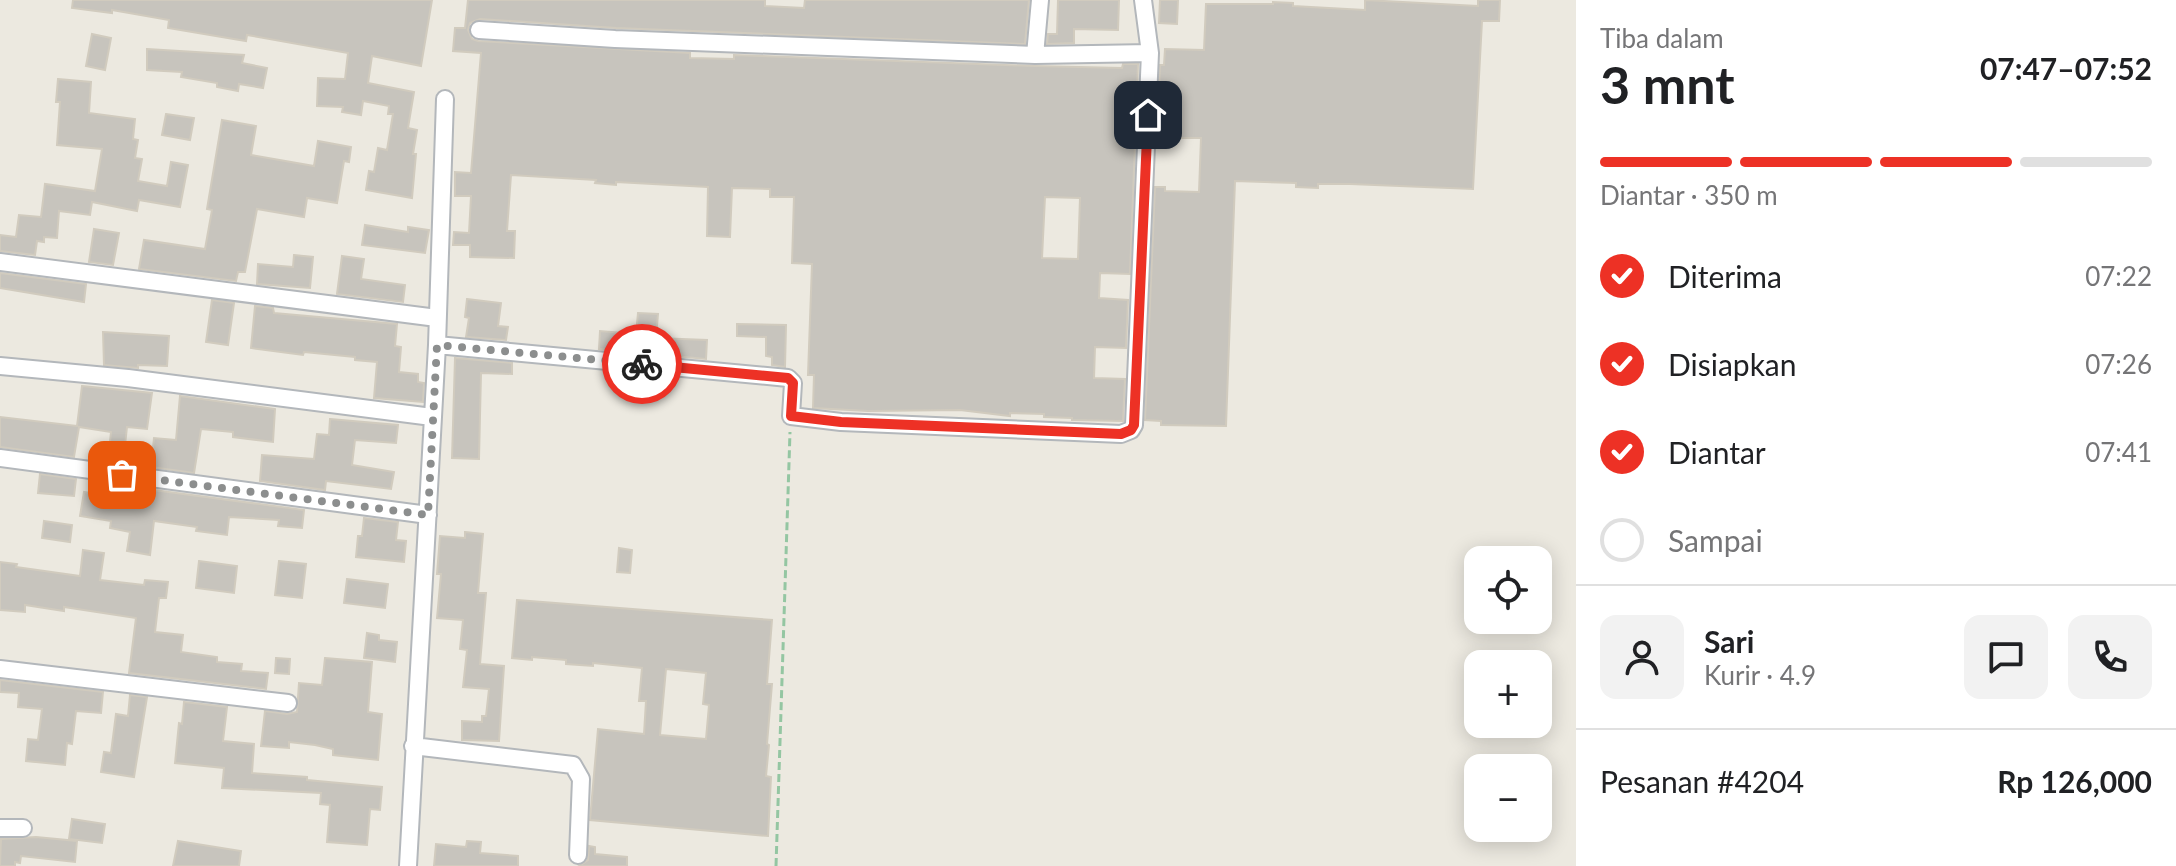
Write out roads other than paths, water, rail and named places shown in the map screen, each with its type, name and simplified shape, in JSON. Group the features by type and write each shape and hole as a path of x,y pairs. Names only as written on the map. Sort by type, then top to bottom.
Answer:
{"street":[{"path":"1035,55 1040,0"},
{"path":"437,345 788,378 793,383 791,416 841,422 1121,434 1131,430 1134,425 1150,53 1143,0"},
{"path":"479,30 615,39 1035,55 1150,53"},
{"path":"408,866 437,345 445,99"},
{"path":"0,262 437,318"},
{"path":"0,366 128,378 432,417"},
{"path":"0,458 428,515"},
{"path":"0,669 288,703"},
{"path":"413,746 573,765 581,779 578,855"},
{"path":"0,828 23,828"}]}
